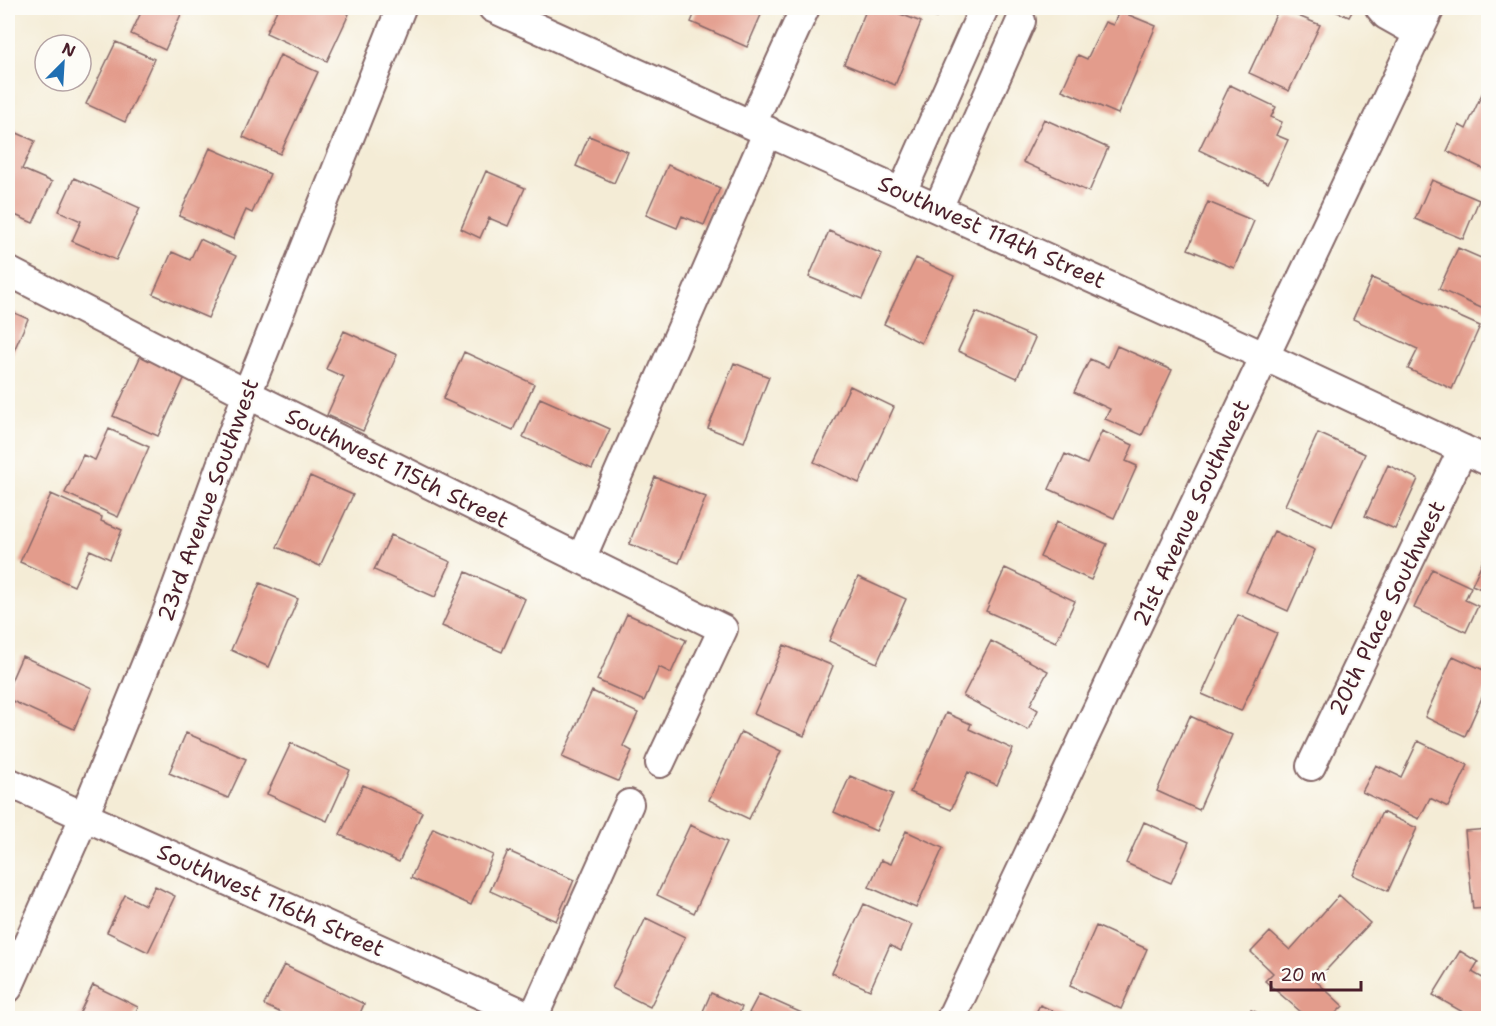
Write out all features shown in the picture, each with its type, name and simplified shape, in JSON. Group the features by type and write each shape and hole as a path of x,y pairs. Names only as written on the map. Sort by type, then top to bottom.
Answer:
{"street":[{"name":"23rd Avenue Southwest","path":"8,988 85,816 167,613 247,394 401,8"},
{"name":"Southwest 114th Street","path":"493,8 1266,357 1488,461"},
{"path":"581,559 760,127 805,8"},
{"path":"902,192 984,8"},
{"path":"1380,8 1386,15 1418,33"},
{"name":"21st Avenue Southwest","path":"951,1018 1430,8"},
{"path":"938,208 1021,21"},
{"name":"Southwest 115th Street","path":"8,271 247,394 723,629 660,763"},
{"name":"20th Place Southwest","path":"1311,766 1463,449"},
{"name":"Southwest 116th Street","path":"8,782 533,1018"},
{"path":"533,1018 629,804"}],"building":[{"path":"143,8 172,8 182,12 165,50 131,34"},
{"path":"278,8 335,8 349,14 327,61 266,33"},
{"path":"697,8 764,8 747,47 691,22"},
{"path":"867,8 885,8 921,22 895,85 844,64"},
{"path":"913,8 941,8 936,18"},
{"path":"1279,8 1320,25 1289,91 1249,73"},
{"path":"1328,8 1354,8 1349,17"},
{"path":"1119,11 1156,26 1118,114 1062,90 1078,55 1087,59 1105,22 1113,25"},
{"path":"116,42 154,59 125,122 86,104"},
{"path":"280,55 318,72 280,154 243,137"},
{"path":"1230,85 1276,107 1271,117 1282,122 1276,135 1288,140 1268,183 1199,150"},
{"path":"1486,85 1488,87 1488,171 1447,151 1459,125 1466,129"},
{"path":"1044,119 1108,148 1089,192 1023,162"},
{"path":"8,129 35,141 22,169 52,182 33,223 8,212"},
{"path":"589,136 628,152 614,183 576,166"},
{"path":"210,148 270,174 252,213 246,210 233,239 179,216"},
{"path":"668,165 720,188 704,225 682,216 677,228 646,215"},
{"path":"486,171 525,188 508,226 489,218 480,238 461,229"},
{"path":"74,178 140,208 116,260 72,241 81,221 59,211"},
{"path":"1432,180 1479,200 1463,239 1415,219"},
{"path":"1208,202 1254,221 1234,268 1188,249"},
{"path":"829,231 882,254 862,299 809,277"},
{"path":"200,239 236,256 208,318 153,294 172,252 190,260"},
{"path":"1458,248 1488,261 1488,311 1439,289"},
{"path":"916,258 954,276 921,343 884,324"},
{"path":"1372,278 1480,326 1452,389 1408,369 1418,349 1353,319"},
{"path":"8,310 28,319 8,364"},
{"path":"976,312 1035,338 1017,378 958,351"},
{"path":"344,331 397,355 363,431 327,415 344,377 326,369"},
{"path":"1117,346 1172,370 1142,435 1105,419 1110,409 1074,392 1090,359 1108,367"},
{"path":"144,349 189,368 158,436 113,416"},
{"path":"464,352 534,384 513,430 443,399"},
{"path":"734,363 769,377 744,442 708,428"},
{"path":"850,386 894,407 859,483 814,462"},
{"path":"540,398 610,429 592,469 523,437"},
{"path":"109,429 149,447 118,517 65,493 83,455 95,460"},
{"path":"1102,431 1133,445 1126,461 1137,466 1114,518 1049,489 1065,454 1087,464"},
{"path":"1318,433 1365,454 1332,526 1285,505"},
{"path":"1388,465 1418,479 1395,529 1365,516"},
{"path":"310,476 353,495 320,566 277,547"},
{"path":"655,477 706,497 679,563 629,544"},
{"path":"51,494 102,517 101,521 122,530 110,559 90,550 74,586 20,562"},
{"path":"1056,522 1107,544 1091,580 1040,557"},
{"path":"1274,531 1315,550 1288,611 1246,592"},
{"path":"391,535 451,562 435,597 374,570"},
{"path":"1488,549 1488,592 1472,585"},
{"path":"1005,568 1075,601 1056,642 986,611"},
{"path":"1432,569 1471,587 1465,600 1478,606 1466,632 1414,608"},
{"path":"466,572 525,599 502,652 442,626"},
{"path":"858,577 906,599 877,663 829,641"},
{"path":"260,583 298,599 269,667 231,650"},
{"path":"627,614 686,640 671,673 659,667 644,701 597,680"},
{"path":"1238,615 1277,633 1241,711 1202,694"},
{"path":"991,641 1048,671 1030,705 1038,710 1028,730 963,696"},
{"path":"784,645 833,666 804,736 754,714"},
{"path":"22,656 92,688 74,729 8,699 8,688"},
{"path":"1453,656 1488,672 1488,684 1465,736 1425,717"},
{"path":"592,691 638,713 623,746 632,751 618,781 562,757"},
{"path":"946,713 971,724 969,729 1013,749 997,785 968,772 951,810 910,792"},
{"path":"1190,716 1232,735 1199,810 1157,791"},
{"path":"741,732 781,751 749,819 709,800"},
{"path":"186,733 246,759 228,798 169,773"},
{"path":"1418,741 1468,765 1448,807 1430,798 1419,819 1362,792 1376,765 1401,777"},
{"path":"291,743 350,770 327,821 267,794"},
{"path":"850,776 893,794 876,831 834,812"},
{"path":"363,785 422,812 399,862 340,835"},
{"path":"1382,812 1417,828 1388,891 1353,875"},
{"path":"1144,822 1189,842 1171,883 1126,863"},
{"path":"690,825 727,842 694,913 657,895"},
{"path":"433,828 493,855 471,905 411,878"},
{"path":"1488,829 1488,908 1473,909 1465,831"},
{"path":"906,831 943,848 916,908 869,887 881,860 891,864"},
{"path":"508,851 574,880 556,921 490,891"},
{"path":"155,886 175,896 148,952 107,932 125,895 145,905"},
{"path":"1339,895 1370,923 1316,981 1343,1006 1331,1018 1308,1018 1265,981 1273,973 1251,952 1270,932 1290,950"},
{"path":"864,904 912,925 901,951 890,945 870,990 832,973"},
{"path":"646,918 685,937 650,1007 612,988"},
{"path":"1096,926 1147,949 1121,1009 1070,986"},
{"path":"1460,951 1478,962 1472,972 1488,981 1488,1018 1473,1018 1433,995"},
{"path":"284,965 364,1004 358,1018 292,1018 264,1005"},
{"path":"93,985 138,1007 133,1018 77,1018"},
{"path":"711,993 742,1007 737,1018 700,1018"},
{"path":"759,994 813,1018 757,1018 749,1013"},
{"path":"1040,1005 1069,1018 1033,1018"},
{"path":"1251,1010 1270,1018 1247,1018"}]}
